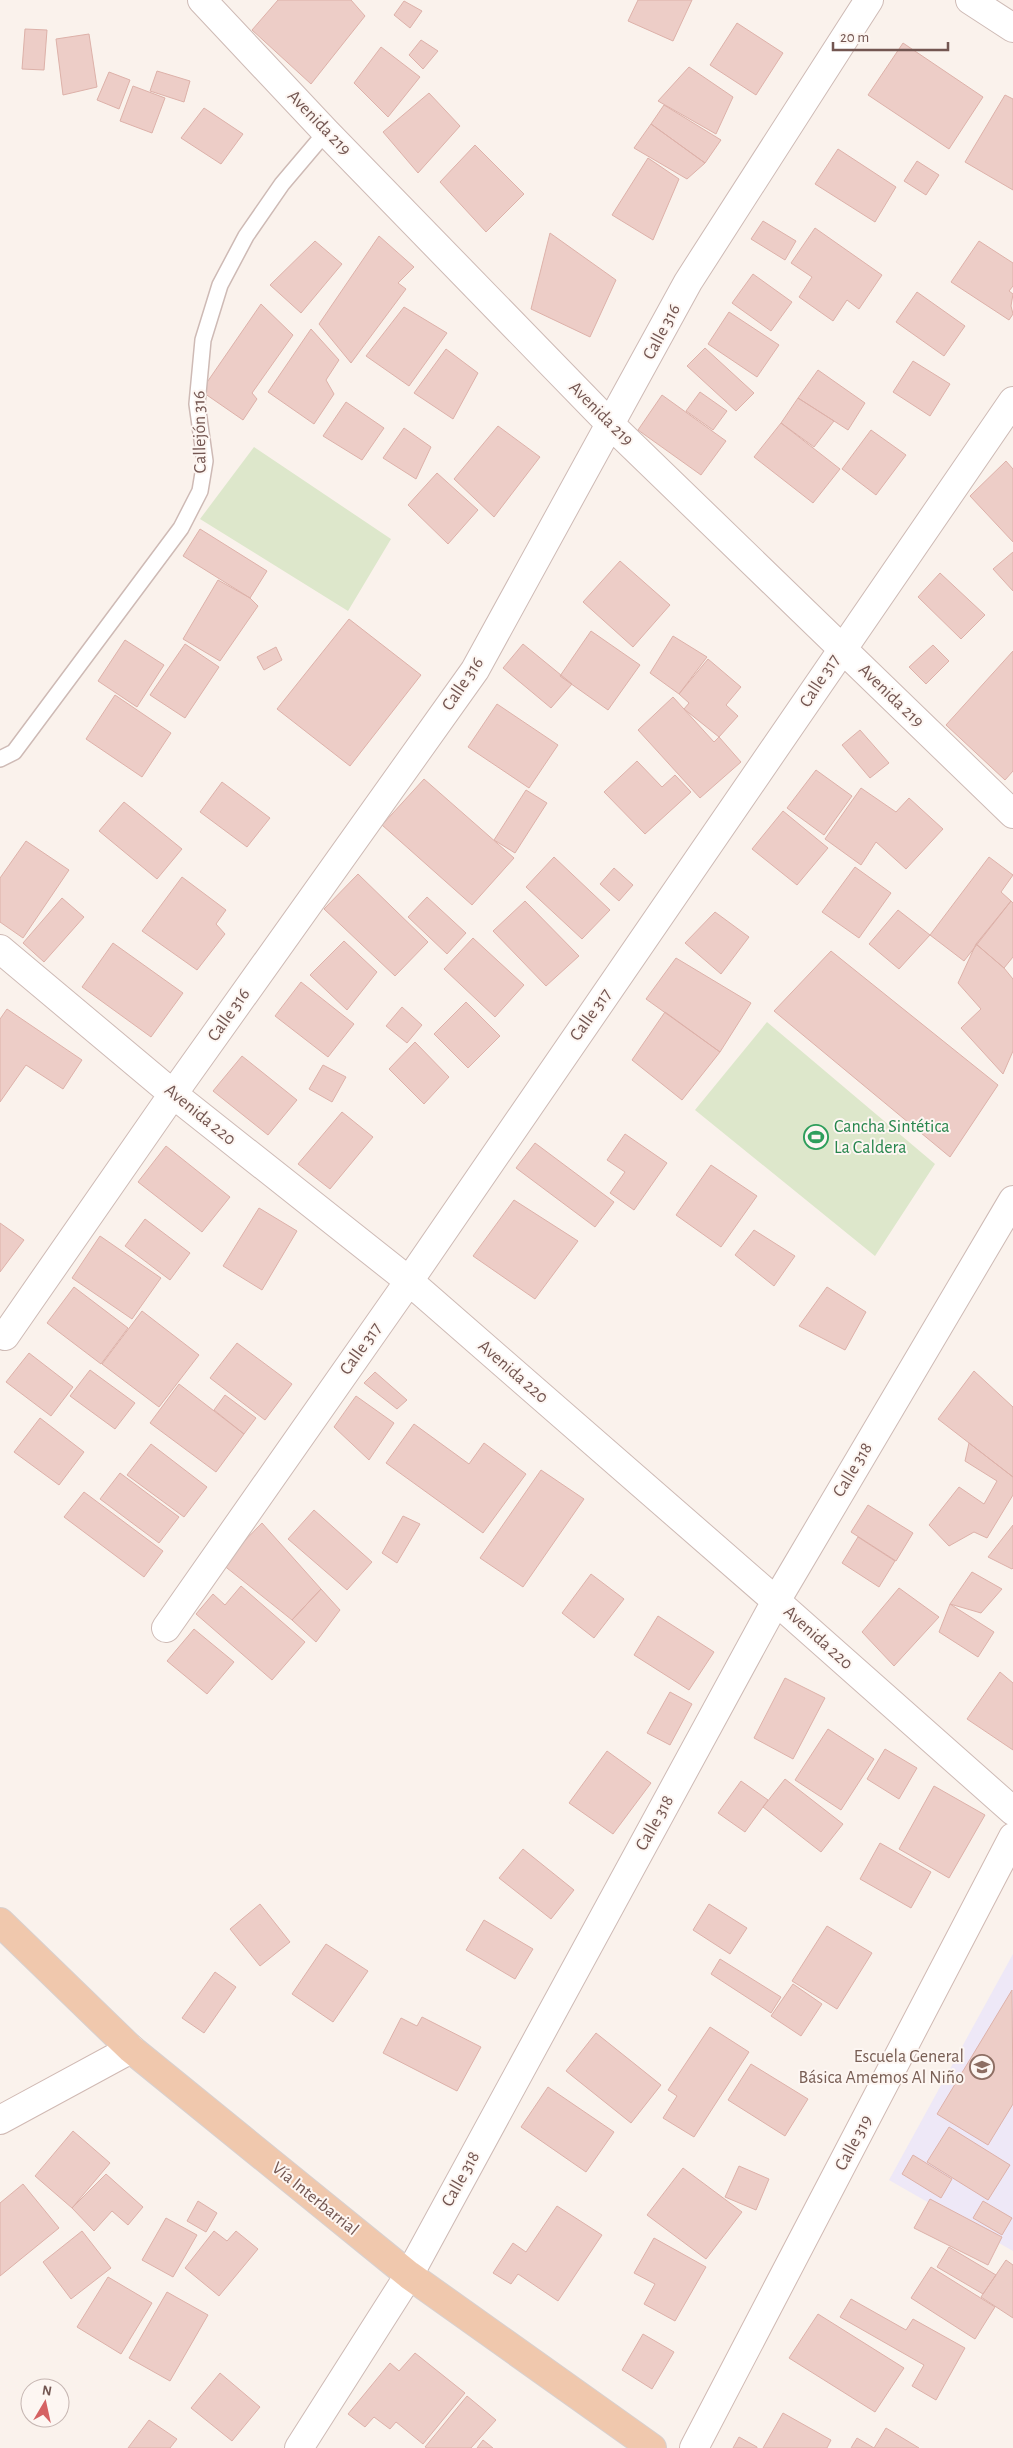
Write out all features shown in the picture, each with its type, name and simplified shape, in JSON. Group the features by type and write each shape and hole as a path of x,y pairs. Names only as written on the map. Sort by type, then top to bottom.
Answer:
{"main road":[{"name":"Vía Interbarrial","path":"0,1922 131,2049 409,2275 652,2448"}],"street":[{"name":"Avenida 219","path":"202,0 326,132 611,425 1013,814"},
{"name":"Calle 316","path":"5,1336 173,1094 475,670 688,282 869,0"},
{"path":"970,0 1013,28"},
{"name":"Calle 317","path":"166,1628 409,1281 1013,401"},
{"name":"Avenida 220","path":"0,948 173,1094 409,1281 776,1601 1013,1811"},
{"name":"Calle 318","path":"299,2448 409,2275 776,1601 1013,1200"},
{"name":"Calle 319","path":"694,2448 1013,1837"},
{"path":"0,2120 131,2049"}],"lane":[{"name":"Callejón 316","path":"0,759 14,752 182,528 200,492 204,461 197,404 203,340 220,285 246,236 277,191 326,132"}],"shaded area":[{"name":"Escuela General Básica Amemos Al Niño","path":"1013,1954 1013,2251 889,2180"}],"green space":[{"path":"254,447 391,539 348,611 200,519"},
{"name":"Cancha Sintética La Caldera","path":"767,1022 935,1164 875,1256 695,1110"}],"building":[{"path":"278,0 351,0 365,16 311,84 252,30"},
{"path":"638,0 692,0 673,41 628,21"},
{"path":"404,1 422,11 410,28 394,15"},
{"path":"737,23 783,53 756,95 710,65"},
{"path":"25,29 47,30 44,70 22,69"},
{"path":"89,34 97,87 63,95 56,39"},
{"path":"421,40 438,51 423,69 409,55"},
{"path":"903,43 983,97 949,149 868,95"},
{"path":"381,47 420,77 388,117 354,83"},
{"path":"689,67 733,97 716,134 658,101"},
{"path":"157,71 190,81 184,102 150,91"},
{"path":"109,72 130,80 119,109 97,100"},
{"path":"133,86 165,98 152,133 120,121"},
{"path":"429,93 460,126 418,173 383,132"},
{"path":"1005,95 1013,99 1013,190 965,162"},
{"path":"664,105 721,140 705,163 651,124"},
{"path":"204,108 243,134 221,164 181,138"},
{"path":"651,124 705,163 687,179 634,148"},
{"path":"475,145 524,194 486,232 440,182"},
{"path":"838,149 896,187 875,222 815,184"},
{"path":"648,158 679,179 653,240 612,215"},
{"path":"917,161 939,175 926,195 904,181"},
{"path":"763,221 796,241 785,260 751,239"},
{"path":"815,228 882,275 859,309 847,300 833,321 799,297 812,277 791,263"},
{"path":"550,233 616,280 590,337 531,309"},
{"path":"379,236 414,267 398,283 406,289 351,363 319,324"},
{"path":"315,241 342,264 301,313 270,285"},
{"path":"979,241 1013,263 1013,286 1009,291 1013,294 1011,306 1013,314 1009,320 951,282"},
{"path":"753,274 792,302 771,331 732,303"},
{"path":"917,292 965,326 944,356 896,322"},
{"path":"261,304 293,335 252,393 257,399 243,420 201,391"},
{"path":"404,307 447,333 409,386 366,356"},
{"path":"729,312 779,345 757,377 708,344"},
{"path":"311,329 339,360 326,380 334,394 314,424 268,392"},
{"path":"705,348 754,393 736,411 687,366"},
{"path":"446,349 478,373 453,419 414,393"},
{"path":"913,361 950,384 930,416 893,392"},
{"path":"818,370 865,403 848,430 798,398"},
{"path":"700,392 727,411 713,430 686,411"},
{"path":"662,395 726,441 701,475 638,430"},
{"path":"798,398 834,421 814,447 781,423"},
{"path":"346,402 384,428 362,460 323,436"},
{"path":"781,423 840,469 813,503 754,457"},
{"path":"498,426 540,457 494,517 454,479"},
{"path":"404,428 431,447 416,479 383,458"},
{"path":"871,430 906,455 876,495 842,469"},
{"path":"1006,461 1013,469 1013,542 970,496"},
{"path":"437,473 478,510 448,544 408,505"},
{"path":"200,529 267,571 250,598 183,556"},
{"path":"1013,552 1013,591 993,569"},
{"path":"620,561 670,605 633,647 583,602"},
{"path":"940,573 985,615 961,639 918,597"},
{"path":"218,580 250,598 258,606 220,661 183,639"},
{"path":"349,619 421,675 350,766 277,709"},
{"path":"591,631 640,665 608,710 560,676"},
{"path":"673,636 707,657 679,694 650,673"},
{"path":"125,640 164,665 137,707 98,681"},
{"path":"185,644 219,667 185,718 150,695"},
{"path":"523,644 572,684 551,708 503,668"},
{"path":"933,645 949,661 926,684 909,667"},
{"path":"276,647 282,660 264,670 257,657"},
{"path":"1013,651 1013,771 1005,780 946,725"},
{"path":"708,659 741,687 726,705 738,716 719,737 684,709 689,703 679,694"},
{"path":"115,695 171,733 142,777 86,739"},
{"path":"673,697 714,742 719,737 741,762 700,798 638,730"},
{"path":"497,704 558,745 529,788 468,747"},
{"path":"860,730 889,763 870,778 842,745"},
{"path":"637,761 662,787 675,775 691,792 645,834 604,792"},
{"path":"816,770 852,796 824,835 787,808"},
{"path":"424,779 514,858 472,905 382,825"},
{"path":"222,782 270,818 247,847 200,812"},
{"path":"861,788 896,812 909,798 943,829 906,869 876,842 861,865 825,839"},
{"path":"526,790 547,803 515,853 494,840"},
{"path":"124,802 182,849 157,879 99,831"},
{"path":"783,811 828,848 797,885 752,849"},
{"path":"26,841 69,870 23,938 0,922 0,878"},
{"path":"554,857 610,910 582,939 526,887"},
{"path":"989,857 1013,875 1001,892 1011,901 964,961 930,935"},
{"path":"855,867 891,893 859,938 822,912"},
{"path":"614,868 633,885 619,901 600,884"},
{"path":"358,874 428,942 395,976 324,909"},
{"path":"182,877 226,910 216,924 225,934 197,970 142,931"},
{"path":"427,897 466,933 447,954 408,917"},
{"path":"62,898 84,917 44,962 23,943"},
{"path":"525,901 579,956 546,986 493,931"},
{"path":"1011,901 1013,903 1013,957 1004,968 976,944"},
{"path":"898,910 930,935 899,969 869,944"},
{"path":"715,912 749,937 721,974 685,943"},
{"path":"473,938 524,985 495,1017 444,969"},
{"path":"344,941 377,972 347,1010 310,975"},
{"path":"113,943 183,993 151,1037 82,987"},
{"path":"976,944 1004,968 1013,979 1013,1051 1003,1074 961,1028 981,1009 958,983"},
{"path":"831,951 998,1085 950,1157 774,1011"},
{"path":"676,958 751,1003 720,1052 646,999"},
{"path":"301,982 354,1024 328,1057 275,1016"},
{"path":"466,1002 500,1036 468,1068 434,1034"},
{"path":"402,1007 422,1025 407,1043 386,1026"},
{"path":"7,1009 82,1060 63,1089 26,1065 0,1102 0,1019"},
{"path":"665,1012 720,1052 682,1100 632,1060"},
{"path":"415,1042 449,1077 424,1104 389,1069"},
{"path":"242,1056 297,1100 268,1135 213,1091"},
{"path":"323,1065 346,1077 332,1102 309,1089"},
{"path":"342,1112 373,1137 330,1189 298,1164"},
{"path":"625,1134 667,1163 634,1210 610,1193 625,1172 607,1160"},
{"path":"535,1143 614,1202 595,1227 516,1168"},
{"path":"166,1146 230,1197 202,1232 138,1182"},
{"path":"711,1165 757,1196 721,1247 676,1215"},
{"path":"514,1200 578,1241 535,1299 473,1256"},
{"path":"259,1208 297,1231 262,1290 223,1266"},
{"path":"145,1219 190,1253 170,1280 125,1246"},
{"path":"0,1223 24,1240 0,1272"},
{"path":"754,1230 795,1256 774,1286 735,1255"},
{"path":"100,1236 161,1278 132,1319 72,1278"},
{"path":"74,1287 128,1328 101,1364 47,1323"},
{"path":"827,1287 866,1312 845,1350 799,1326"},
{"path":"142,1311 199,1355 159,1407 102,1364"},
{"path":"237,1343 292,1384 265,1420 210,1378"},
{"path":"29,1353 73,1387 51,1416 6,1382"},
{"path":"90,1370 135,1403 115,1429 70,1396"},
{"path":"974,1371 1013,1407 1013,1477 938,1419"},
{"path":"375,1372 407,1400 397,1409 364,1383"},
{"path":"179,1384 244,1434 216,1472 150,1423"},
{"path":"225,1395 256,1418 244,1434 214,1410"},
{"path":"356,1396 394,1423 369,1460 334,1427"},
{"path":"40,1418 84,1452 59,1485 14,1452"},
{"path":"414,1424 469,1464 484,1443 526,1474 483,1533 386,1463"},
{"path":"969,1443 1013,1477 1013,1495 987,1538 974,1532 949,1546 929,1525 959,1487 984,1504 997,1481 965,1461"},
{"path":"151,1444 207,1487 184,1517 127,1475"},
{"path":"541,1470 584,1499 523,1587 480,1558"},
{"path":"120,1473 179,1517 159,1543 100,1499"},
{"path":"84,1492 163,1551 144,1577 64,1517"},
{"path":"868,1505 913,1533 896,1561 851,1532"},
{"path":"314,1510 372,1562 347,1590 288,1539"},
{"path":"403,1516 420,1524 397,1563 382,1553"},
{"path":"262,1523 321,1589 292,1620 222,1564"},
{"path":"1013,1525 1013,1568 1012,1569 988,1557"},
{"path":"858,1537 895,1561 879,1587 842,1563"},
{"path":"972,1572 1002,1589 981,1613 950,1604"},
{"path":"591,1574 624,1599 594,1638 562,1613"},
{"path":"241,1586 305,1642 272,1680 196,1614 213,1594 225,1605"},
{"path":"899,1588 939,1617 894,1666 862,1632"},
{"path":"321,1589 340,1610 316,1642 292,1620"},
{"path":"950,1604 994,1632 978,1657 939,1632"},
{"path":"658,1616 714,1652 689,1690 634,1655"},
{"path":"194,1629 234,1662 207,1694 167,1661"},
{"path":"1000,1672 1013,1683 1013,1750 967,1719"},
{"path":"785,1678 825,1698 793,1759 754,1738"},
{"path":"670,1692 692,1704 670,1745 647,1733"},
{"path":"828,1729 874,1759 841,1810 795,1780"},
{"path":"885,1749 917,1768 899,1799 867,1779"},
{"path":"607,1751 651,1783 613,1834 569,1803"},
{"path":"785,1779 843,1824 821,1852 763,1807"},
{"path":"741,1781 768,1800 745,1832 718,1813"},
{"path":"934,1786 985,1815 949,1878 899,1849"},
{"path":"880,1843 931,1872 911,1908 860,1879"},
{"path":"523,1849 574,1890 551,1919 499,1878"},
{"path":"260,1904 290,1942 260,1966 230,1929"},
{"path":"709,1904 747,1928 730,1954 693,1930"},
{"path":"484,1920 533,1949 515,1979 466,1950"},
{"path":"827,1926 872,1953 837,2009 792,1981"},
{"path":"326,1944 368,1971 333,2022 292,1994"},
{"path":"720,1959 781,1997 771,2013 711,1974"},
{"path":"215,1972 236,1987 204,2033 182,2018"},
{"path":"793,1984 822,2004 801,2036 771,2016"},
{"path":"1012,1990 1013,2104 988,2145 937,2114"},
{"path":"422,2017 481,2047 457,2091 383,2053 401,2018 417,2026"},
{"path":"710,2027 749,2052 694,2137 663,2118 677,2096 668,2090"},
{"path":"596,2033 661,2085 631,2123 566,2071"},
{"path":"751,2064 808,2099 785,2136 728,2100"},
{"path":"548,2087 614,2132 586,2172 521,2127"},
{"path":"949,2127 1010,2165 988,2200 927,2162"},
{"path":"73,2131 110,2163 72,2208 35,2176"},
{"path":"913,2155 952,2179 941,2198 902,2174"},
{"path":"739,2166 769,2179 756,2210 725,2197"},
{"path":"683,2168 742,2212 706,2259 647,2215"},
{"path":"106,2174 143,2207 128,2225 112,2211 94,2231 72,2208"},
{"path":"23,2184 59,2228 0,2276 0,2203"},
{"path":"930,2199 1002,2237 988,2265 914,2228"},
{"path":"198,2201 217,2213 206,2232 187,2221"},
{"path":"983,2201 1012,2218 1002,2235 973,2218"},
{"path":"557,2206 602,2235 558,2301 518,2274 511,2284 493,2273 513,2243 526,2252"},
{"path":"166,2218 197,2235 173,2277 142,2260"},
{"path":"82,2231 111,2268 71,2299 43,2262"},
{"path":"214,2231 227,2241 236,2231 258,2249 219,2296 185,2268"},
{"path":"654,2238 706,2267 675,2321 644,2304 655,2284 634,2273"},
{"path":"949,2247 996,2275 983,2294 937,2267"},
{"path":"1006,2260 1013,2265 1013,2318 981,2297"},
{"path":"931,2267 995,2307 975,2339 911,2298"},
{"path":"108,2277 152,2303 121,2354 77,2327"},
{"path":"167,2292 208,2315 170,2381 129,2358"},
{"path":"851,2299 906,2330 913,2319 965,2348 936,2400 912,2386 924,2365 840,2317"},
{"path":"818,2314 904,2368 875,2412 789,2358"},
{"path":"643,2334 674,2352 652,2389 622,2370"},
{"path":"415,2353 465,2393 423,2444 396,2422 390,2429 374,2417 365,2427 348,2414 390,2363 399,2371"},
{"path":"220,2373 260,2407 232,2441 191,2408"},
{"path":"467,2396 496,2420 471,2448 425,2447"},
{"path":"783,2413 831,2440 827,2448 763,2448"},
{"path":"149,2420 177,2439 170,2448 128,2448"},
{"path":"886,2428 919,2448 874,2448"},
{"path":"739,2437 757,2447 757,2448 733,2448"},
{"path":"857,2438 874,2448 851,2448"},
{"path":"483,2440 493,2448 477,2448"}],"place":[{"name":"Cancha Sintética La Caldera","path":"816,1137"},
{"name":"Escuela General Básica Amemos Al Niño","path":"982,2067"}]}
